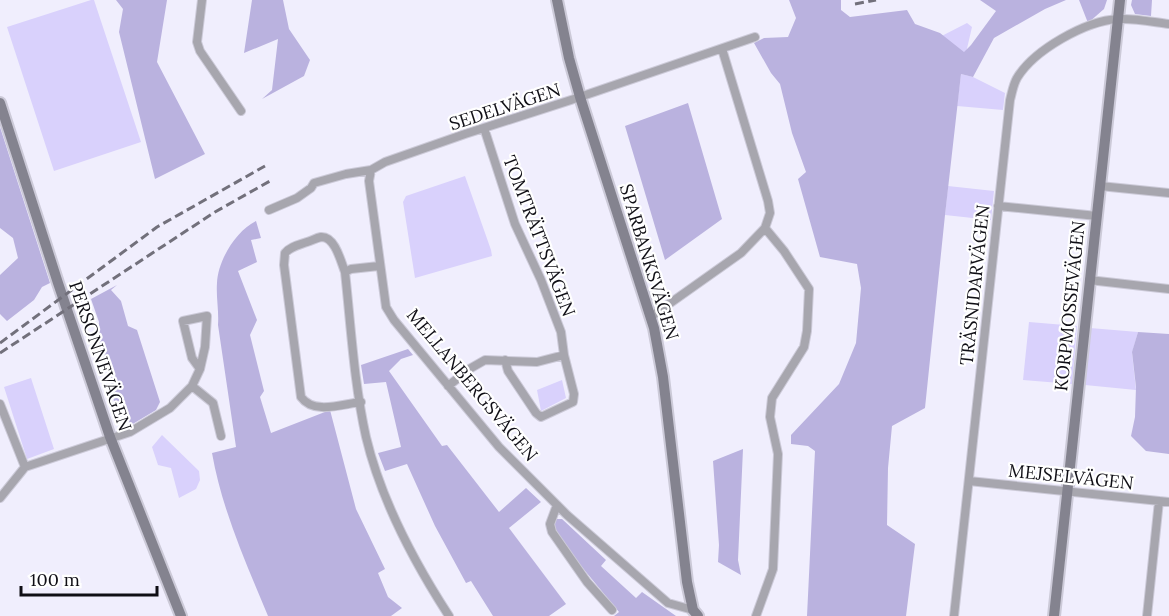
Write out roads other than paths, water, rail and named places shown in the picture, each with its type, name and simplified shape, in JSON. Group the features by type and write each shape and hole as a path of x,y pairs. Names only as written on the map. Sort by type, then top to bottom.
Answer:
{"street":[{"path":"202,0 197,42 200,51 240,111"},
{"name":"SPARBANKSVÄGEN","path":"557,0 580,97 652,316 663,377 687,582 695,613"},
{"name":"KORPMOSSEVÄGEN","path":"1054,616 1120,0"},
{"path":"1118,19 1169,24"},
{"name":"TRÄSNIDARVÄGEN","path":"954,616 1010,100 1016,80 1029,62 1050,45 1075,32 1118,19"},
{"name":"SEDELVÄGEN","path":"269,210 297,198 314,183 371,170 385,162 755,36"},
{"path":"652,316 741,253 765,228 770,213 722,49"},
{"name":"PERSONNEVÄGEN","path":"0,103 110,437 181,616"},
{"name":"TOMTRÄTTSVÄGEN","path":"484,128 515,224 541,280 561,332 574,394 573,402 541,417 508,371 505,360"},
{"name":"MELLANBERGSVÄGEN","path":"371,170 369,181 379,266 386,307 394,320 499,447 557,505 589,536 668,603 695,613"},
{"path":"1100,186 1169,193"},
{"path":"998,206 1097,216"},
{"path":"756,616 773,569 778,454 770,417 772,398 804,347 809,289 784,251 765,228"},
{"path":"361,402 313,407 305,403 301,397 284,265 285,253 296,245 320,237 326,238 340,257 345,272 366,437 383,489 413,555 449,616"},
{"path":"345,272 351,269 379,266"},
{"path":"1089,280 1169,289"},
{"path":"0,498 25,467 130,432 170,408 192,386 200,369 205,347 207,316 183,321 192,358 200,369"},
{"path":"448,386 485,360 537,362 564,355"},
{"path":"192,386 213,403 221,435"},
{"path":"0,404 25,467"},
{"name":"MEJSELVÄGEN","path":"969,481 1169,502"},
{"path":"1147,616 1159,501"},
{"path":"557,505 550,524 552,532 587,582 612,610"}],"railway":[{"path":"855,4 876,0"},
{"path":"0,343 157,227 265,166"},
{"path":"0,353 215,212 270,181"}]}
